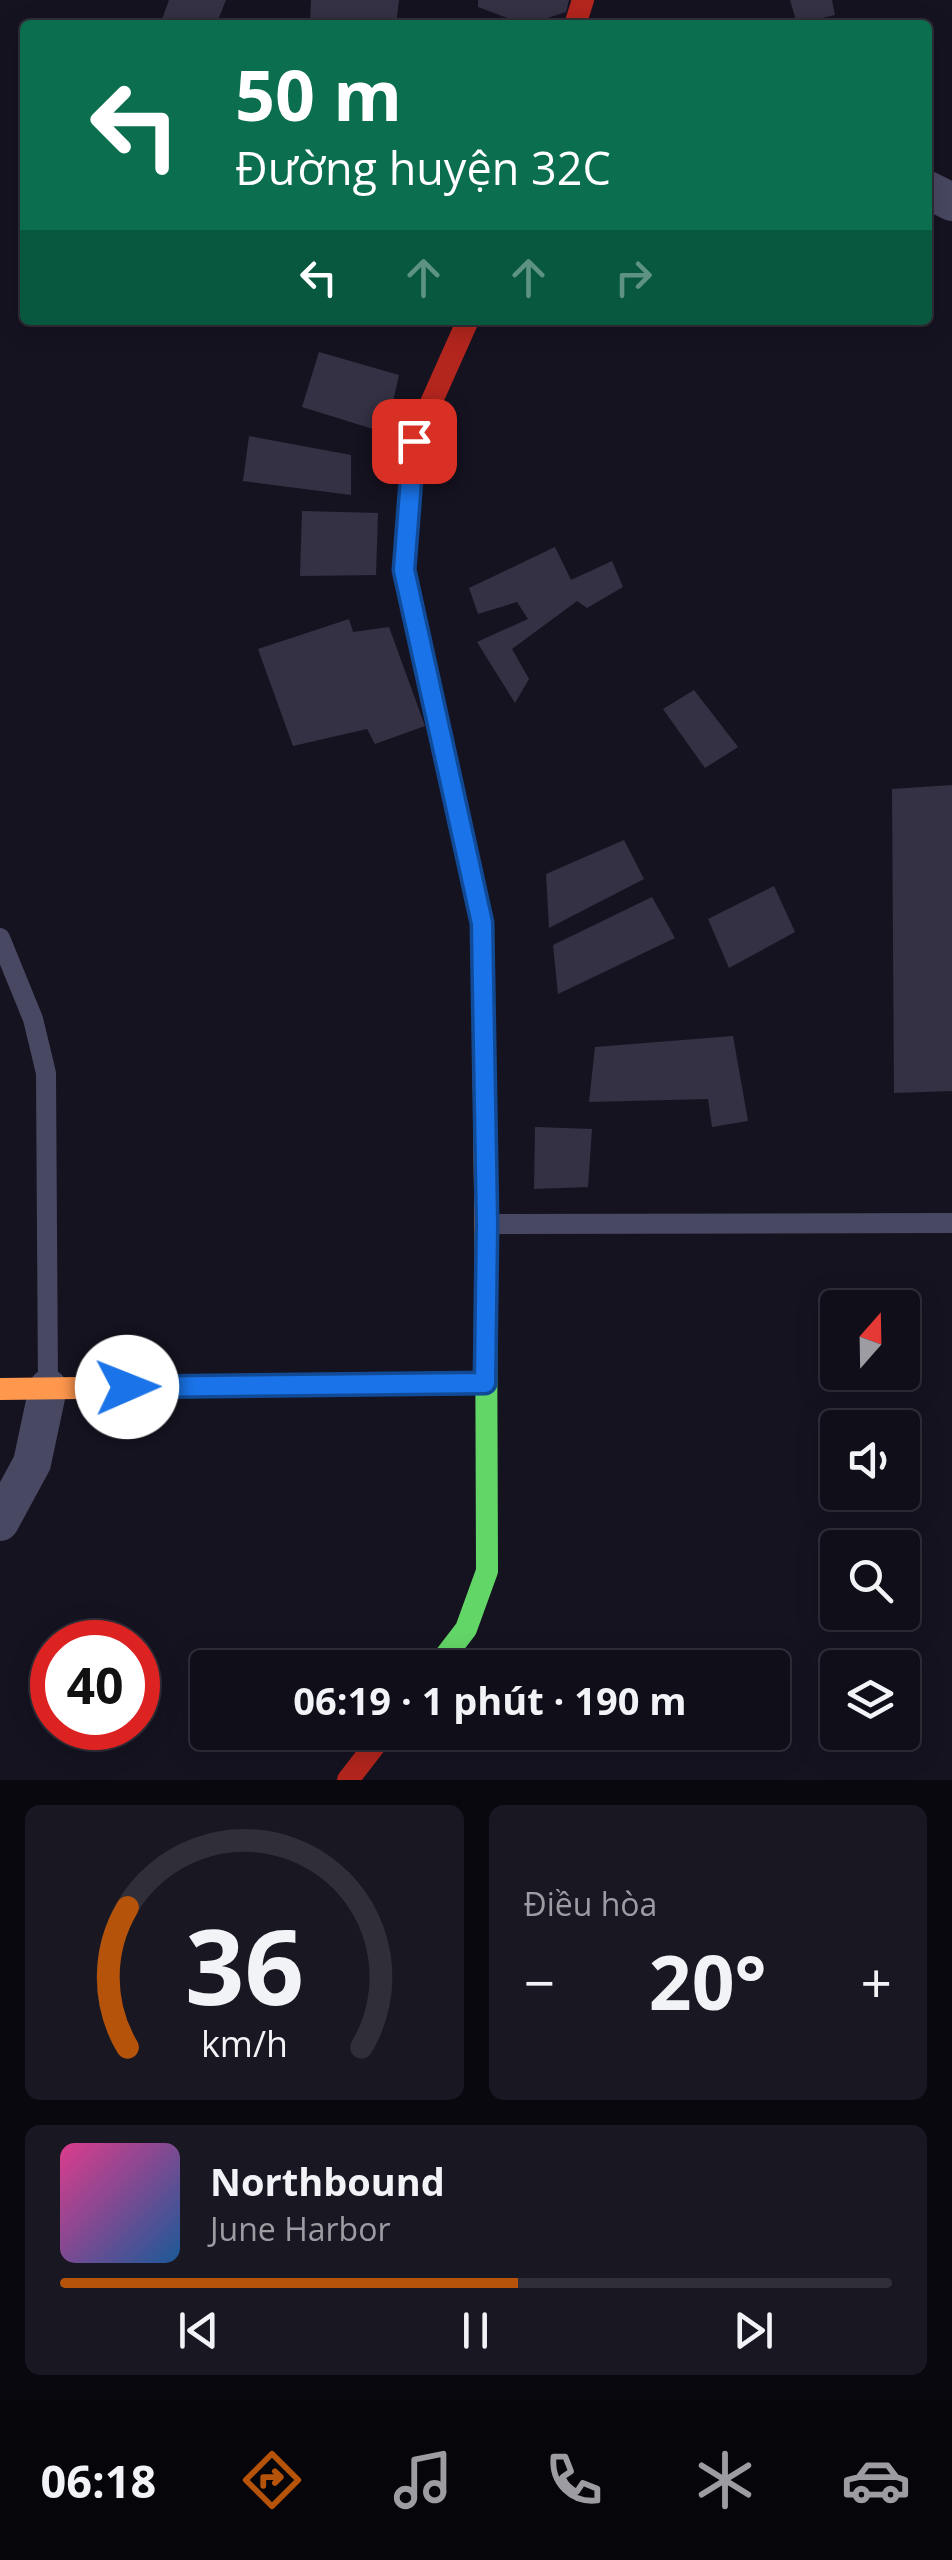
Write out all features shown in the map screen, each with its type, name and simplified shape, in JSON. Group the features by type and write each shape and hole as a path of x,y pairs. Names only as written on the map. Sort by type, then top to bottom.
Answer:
{"street":[{"path":"450,1650 466,1629 487,1572 482,923 404,570 414,441 466,325"},
{"path":"0,1389 485,1383"},
{"path":"0,1522 32,1462 48,1388"},
{"path":"348,1780 371,1750"}],"lane":[{"path":"0,938 33,1019 46,1073 48,1388"},
{"path":"487,1224 952,1223"}],"building":[{"path":"169,0 226,0 218,20 162,20"},
{"path":"311,0 399,0 397,20 310,20"},
{"path":"478,0 569,0 566,12 541,20 513,20 478,7"},
{"path":"790,0 832,0 835,15 796,20"},
{"path":"319,352 399,375 386,433 302,407"},
{"path":"249,436 351,455 351,495 243,481"},
{"path":"302,511 378,513 376,575 300,576"},
{"path":"555,547 571,580 612,561 623,587 587,608 577,601 512,649 529,679 515,703 477,642 528,619 517,602 478,614 469,588"},
{"path":"349,619 353,632 389,627 425,726 375,744 367,729 293,746 258,649"},
{"path":"694,690 738,747 705,768 663,709"},
{"path":"952,785 952,1091 894,1093 892,789"},
{"path":"624,840 644,879 549,928 546,874"},
{"path":"774,886 795,932 729,968 708,919"},
{"path":"652,897 675,938 558,994 553,945"},
{"path":"733,1036 748,1121 712,1127 708,1099 589,1102 595,1047"},
{"path":"535,1127 592,1129 588,1187 534,1189"}],"traffic: fast":[{"path":"450,1650 466,1629 487,1571 486,1277"}],"traffic: slow":[{"path":"411,484 404,570 482,923 486,1277"},
{"path":"0,1389 485,1383"}],"traffic: jam":[{"path":"577,20 583,0"},
{"path":"411,484 414,441 466,325"},
{"path":"348,1780 371,1750"}],"route":[{"path":"127,1387 485,1383 487,1224 482,923 404,570 414,441"}]}
